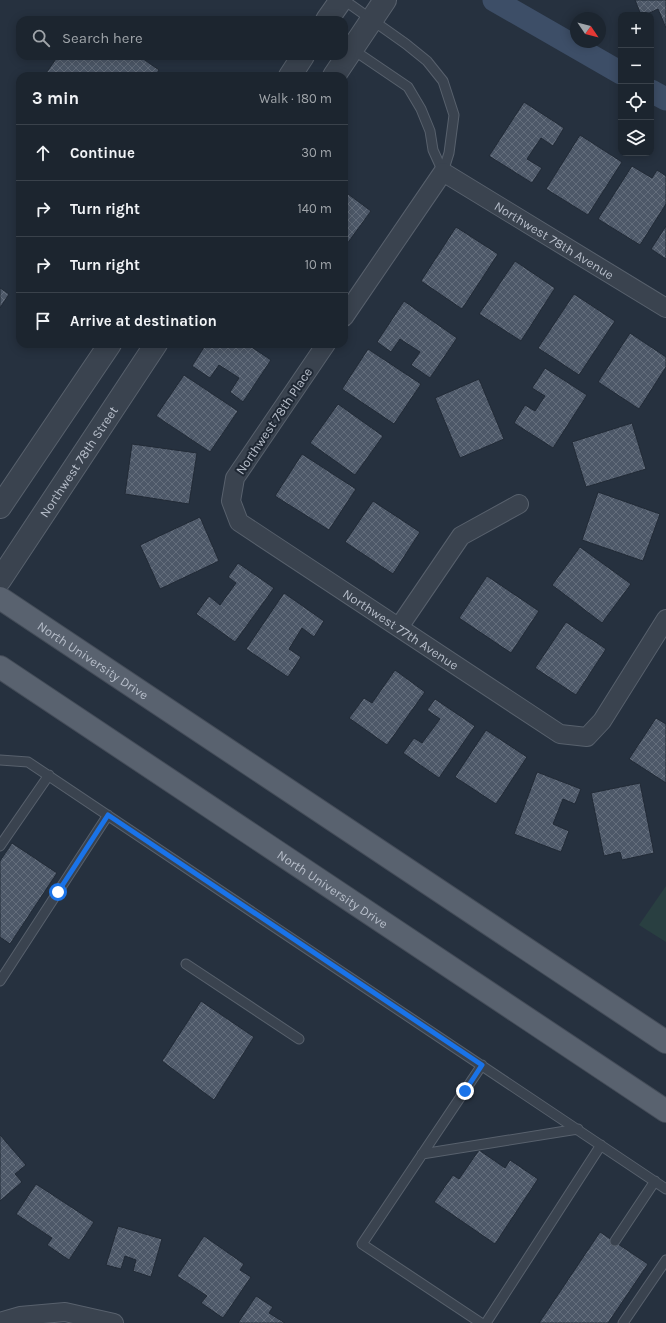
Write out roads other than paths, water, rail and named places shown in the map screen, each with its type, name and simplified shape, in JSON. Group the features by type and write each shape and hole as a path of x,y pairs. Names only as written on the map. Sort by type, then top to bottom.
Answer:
{"main road":[{"name":"North University Drive","path":"0,598 666,1042"},
{"name":"North University Drive","path":"0,667 666,1111"}],"street":[{"path":"330,16 341,0"},
{"path":"348,46 372,19 385,0"},
{"path":"293,72 300,60"},
{"path":"336,72 341,60"},
{"path":"348,311 443,172"},
{"name":"Northwest 78th Avenue","path":"443,172 666,308"},
{"path":"0,507 107,348"},
{"name":"Northwest 78th Street","path":"0,580 153,348"},
{"name":"Northwest 78th Place","path":"231,501 235,478 323,348"},
{"name":"Northwest 77th Avenue","path":"231,501 239,522 560,734 587,737 602,721 666,618"},
{"path":"399,627 461,536 519,504"},
{"path":"0,1322 20,1316 65,1312 114,1323"}],"lane":[{"path":"344,0 372,19 427,61 443,81 454,115 449,153 443,172"},
{"path":"348,46 408,88 421,110 430,131 433,150 443,172"},
{"path":"0,760 28,762 666,1188"},
{"path":"0,846 49,776"},
{"path":"0,981 108,815"},
{"path":"186,964 299,1039"},
{"path":"481,1323 362,1244 482,1065"},
{"path":"422,1154 578,1129"},
{"path":"486,1323 601,1145"},
{"path":"615,1241 655,1181"},
{"path":"623,1323 666,1260"}],"waterway":[{"path":"494,0 618,71"},
{"path":"654,93 666,99"}]}
